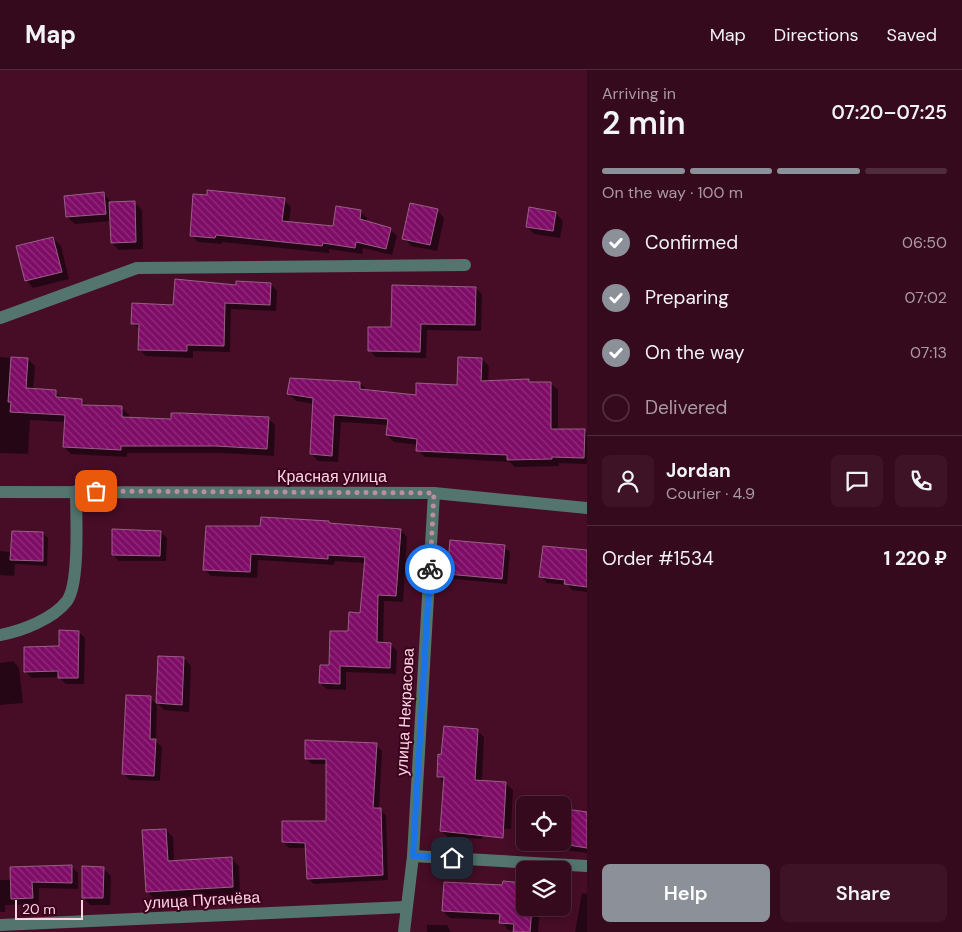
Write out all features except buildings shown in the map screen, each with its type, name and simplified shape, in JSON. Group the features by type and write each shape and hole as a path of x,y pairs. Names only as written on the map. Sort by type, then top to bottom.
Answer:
{"street":[{"path":"0,318 138,268 465,266"},
{"path":"0,635 15,632 48,616 68,600 75,577 76,491"},
{"name":"Красная улица","path":"0,492 434,493 587,508"},
{"name":"улица Некрасова","path":"404,932 405,907 413,856 434,493"},
{"path":"413,856 587,866"},
{"name":"улица Пугачёва","path":"0,926 405,907"}],"way so far":[{"path":"96,491 434,493 430,569"}],"route":[{"path":"430,569 413,856 452,858"}]}
